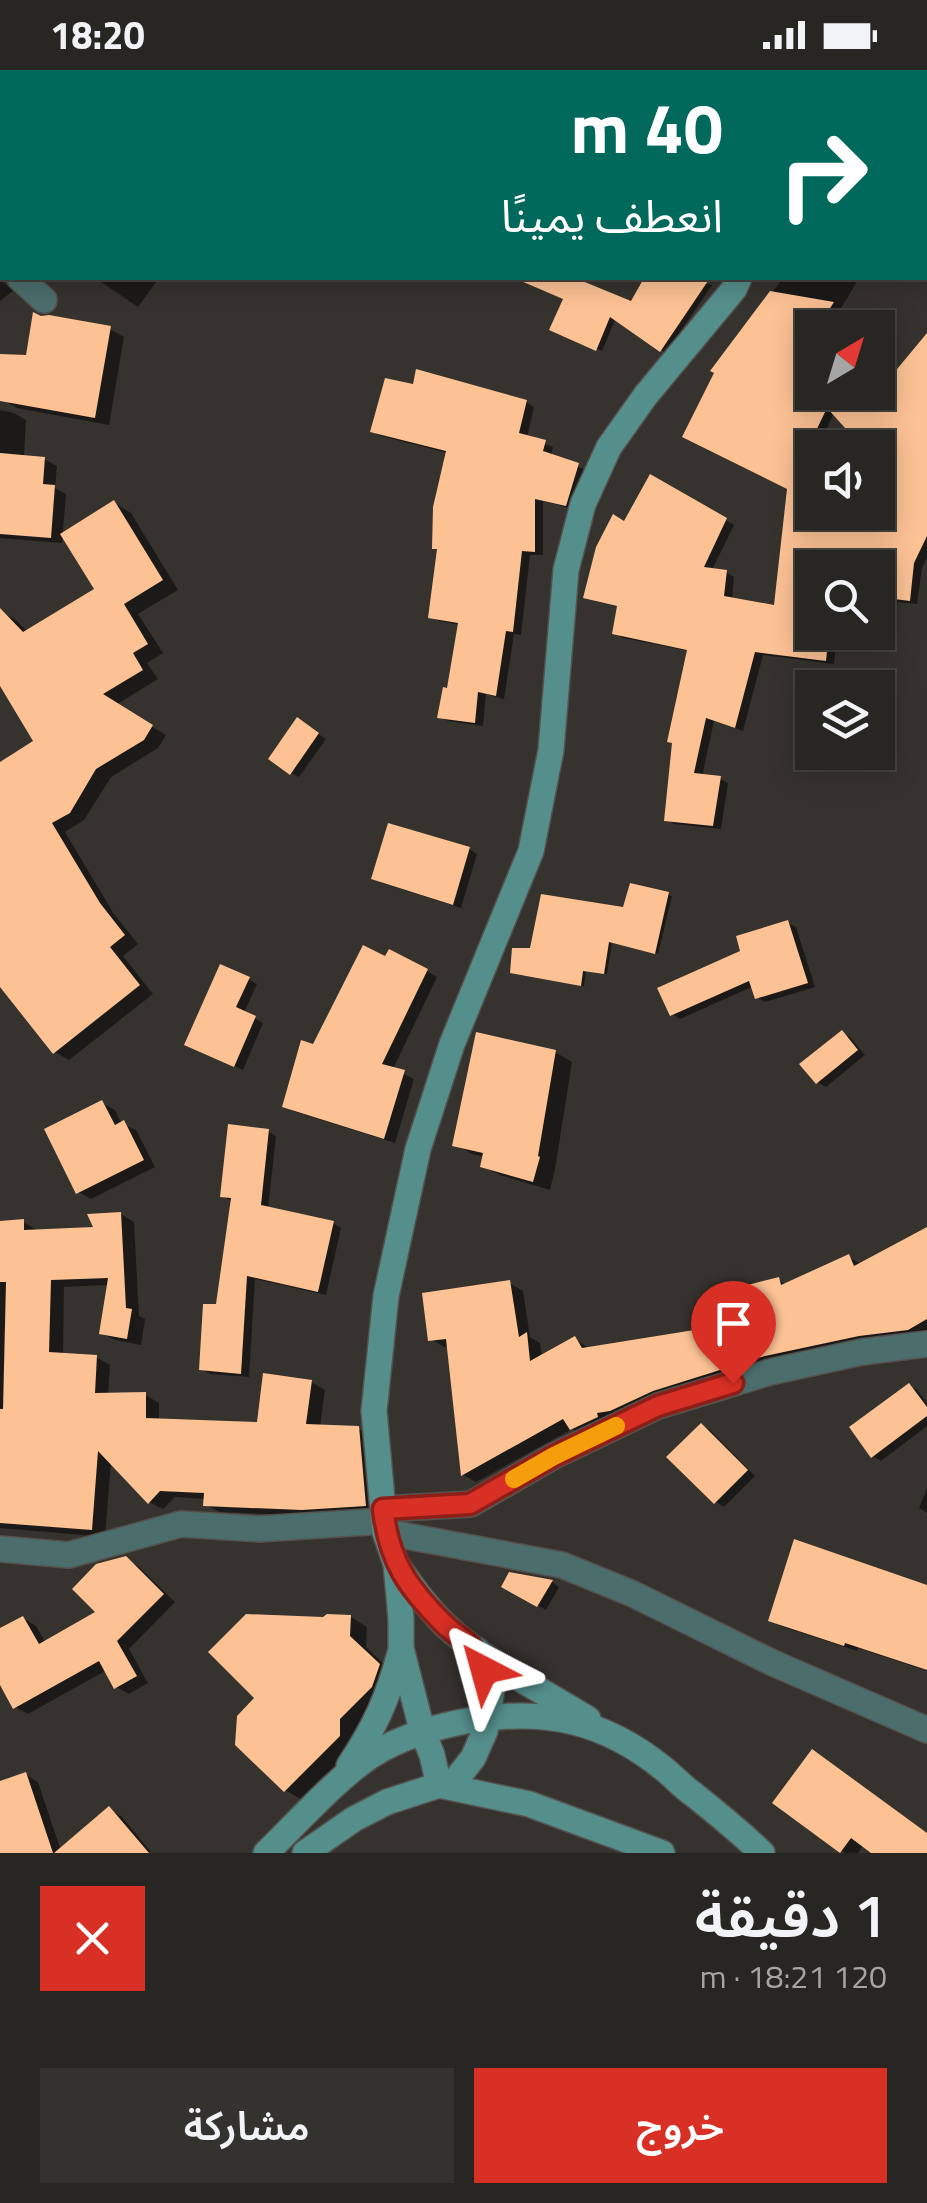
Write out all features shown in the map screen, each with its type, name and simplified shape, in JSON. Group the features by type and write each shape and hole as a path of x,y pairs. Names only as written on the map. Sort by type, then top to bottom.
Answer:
{"main road":[{"path":"444,1786 422,1730 401,1648 396,1564 384,1521 374,1411 386,1296 418,1149 452,1044 531,851 551,750 566,570 584,504 608,448 739,280"},
{"path":"396,1564 446,1626 477,1650 665,1769 762,1853"},
{"path":"336,1786 379,1718 401,1648"},
{"path":"444,1786 473,1758 485,1731 492,1689 477,1650"},
{"path":"266,1853 372,1756 422,1730 528,1715 577,1721 626,1742"},
{"path":"305,1853 371,1810 414,1792 444,1786 529,1804 662,1853"}],"street":[{"path":"22,280 44,300"},
{"path":"0,1550 69,1555 181,1524 259,1529 384,1521 470,1504 554,1456 658,1406 770,1372 862,1352 927,1344"},
{"path":"900,1348 927,1356"},
{"path":"384,1521 562,1565 632,1594 773,1664 927,1730"}],"building":[{"path":"519,280 580,280 631,301 643,280 709,280 660,352 610,317 596,351 549,330 563,299"},
{"path":"770,291 834,302 829,310 795,310 795,410 826,410 816,430 795,430 795,530 895,530 895,430 847,430 829,410 895,410 895,372 927,333 927,536 914,563 910,601 895,599 895,550 795,550 795,650 827,650 826,661 755,652 735,728 706,718 694,773 721,776 713,826 664,821 672,743 667,742 687,650 612,634 617,606 583,598 596,547 613,514 624,521 650,474 727,518 704,567 727,570 724,596 774,605 787,489 682,437 714,373 710,371"},
{"path":"33,312 111,326 95,418 0,401 0,354 26,355"},
{"path":"416,369 527,400 519,433 546,440 543,451 579,463 566,506 535,499 535,552 522,551 513,632 506,631 496,696 478,692 475,723 437,718 443,687 447,688 458,623 428,618 437,549 432,549 433,507 446,451 370,432 385,378 413,384"},
{"path":"0,453 45,457 43,484 55,485 51,538 0,534"},
{"path":"114,500 163,580 124,604 148,644 133,653 143,670 103,694 153,725 144,740 96,769 70,813 52,823 100,903 125,935 110,947 140,985 53,1054 0,987 0,762 33,741 0,686 0,608 23,632 94,589 60,534"},
{"path":"297,717 319,733 290,775 268,759"},
{"path":"388,823 470,847 453,905 371,879"},
{"path":"630,883 669,892 655,954 609,942 604,974 583,971 581,986 510,973 512,948 530,948 541,894 623,907"},
{"path":"788,920 808,983 755,999 749,981 670,1016 657,988 740,951 736,936"},
{"path":"363,945 385,956 389,949 428,969 382,1064 405,1070 384,1139 282,1107 301,1040 313,1044"},
{"path":"220,964 250,977 236,1007 256,1016 234,1067 184,1045"},
{"path":"842,1030 858,1050 816,1084 799,1064"},
{"path":"476,1032 556,1050 533,1182 480,1167 483,1153 452,1146"},
{"path":"102,1100 115,1125 124,1120 144,1160 76,1194 44,1129"},
{"path":"228,1124 269,1129 261,1205 334,1221 318,1292 247,1276 241,1374 199,1370 203,1304 216,1304 231,1198 220,1197"},
{"path":"121,1212 126,1308 132,1309 127,1339 99,1334 108,1278 51,1280 49,1352 97,1355 95,1393 146,1392 146,1418 257,1422 263,1373 312,1380 306,1424 359,1426 366,1506 302,1510 203,1506 204,1493 160,1491 148,1504 98,1451 92,1530 0,1523 6,1282 0,1282 0,1221 24,1219 24,1230 93,1227 87,1214"},
{"path":"927,1227 927,1319 908,1330 765,1356 653,1391 597,1413 598,1417 570,1430 563,1419 461,1476 446,1339 428,1341 422,1293 510,1280 519,1337 527,1332 530,1361 575,1336 582,1348 713,1327 705,1296 779,1277 781,1285 849,1254 854,1266"},
{"path":"909,1383 927,1407 927,1416 871,1458 849,1427"},
{"path":"701,1423 748,1470 714,1504 666,1457"},
{"path":"794,1539 927,1585 927,1670 768,1621"},
{"path":"126,1556 164,1594 117,1641 137,1676 114,1689 99,1661 13,1709 0,1685 0,1628 23,1616 39,1644 95,1612 72,1589 96,1564"},
{"path":"509,1572 553,1580 537,1607 501,1587"},
{"path":"246,1614 351,1615 350,1636 380,1664 372,1687 340,1719 340,1736 284,1792 235,1745 237,1716 254,1698 208,1652"},
{"path":"812,1749 927,1833 927,1853 871,1853 851,1838 840,1853 772,1803"},
{"path":"26,1772 53,1853 0,1853 0,1781"},
{"path":"109,1806 149,1853 54,1853"}],"slow traffic":[{"path":"514,1479 616,1426"}],"route":[{"path":"484,1670 477,1650 446,1626 396,1564 385,1532 383,1509 470,1504 554,1456 658,1406 733,1383"}]}
